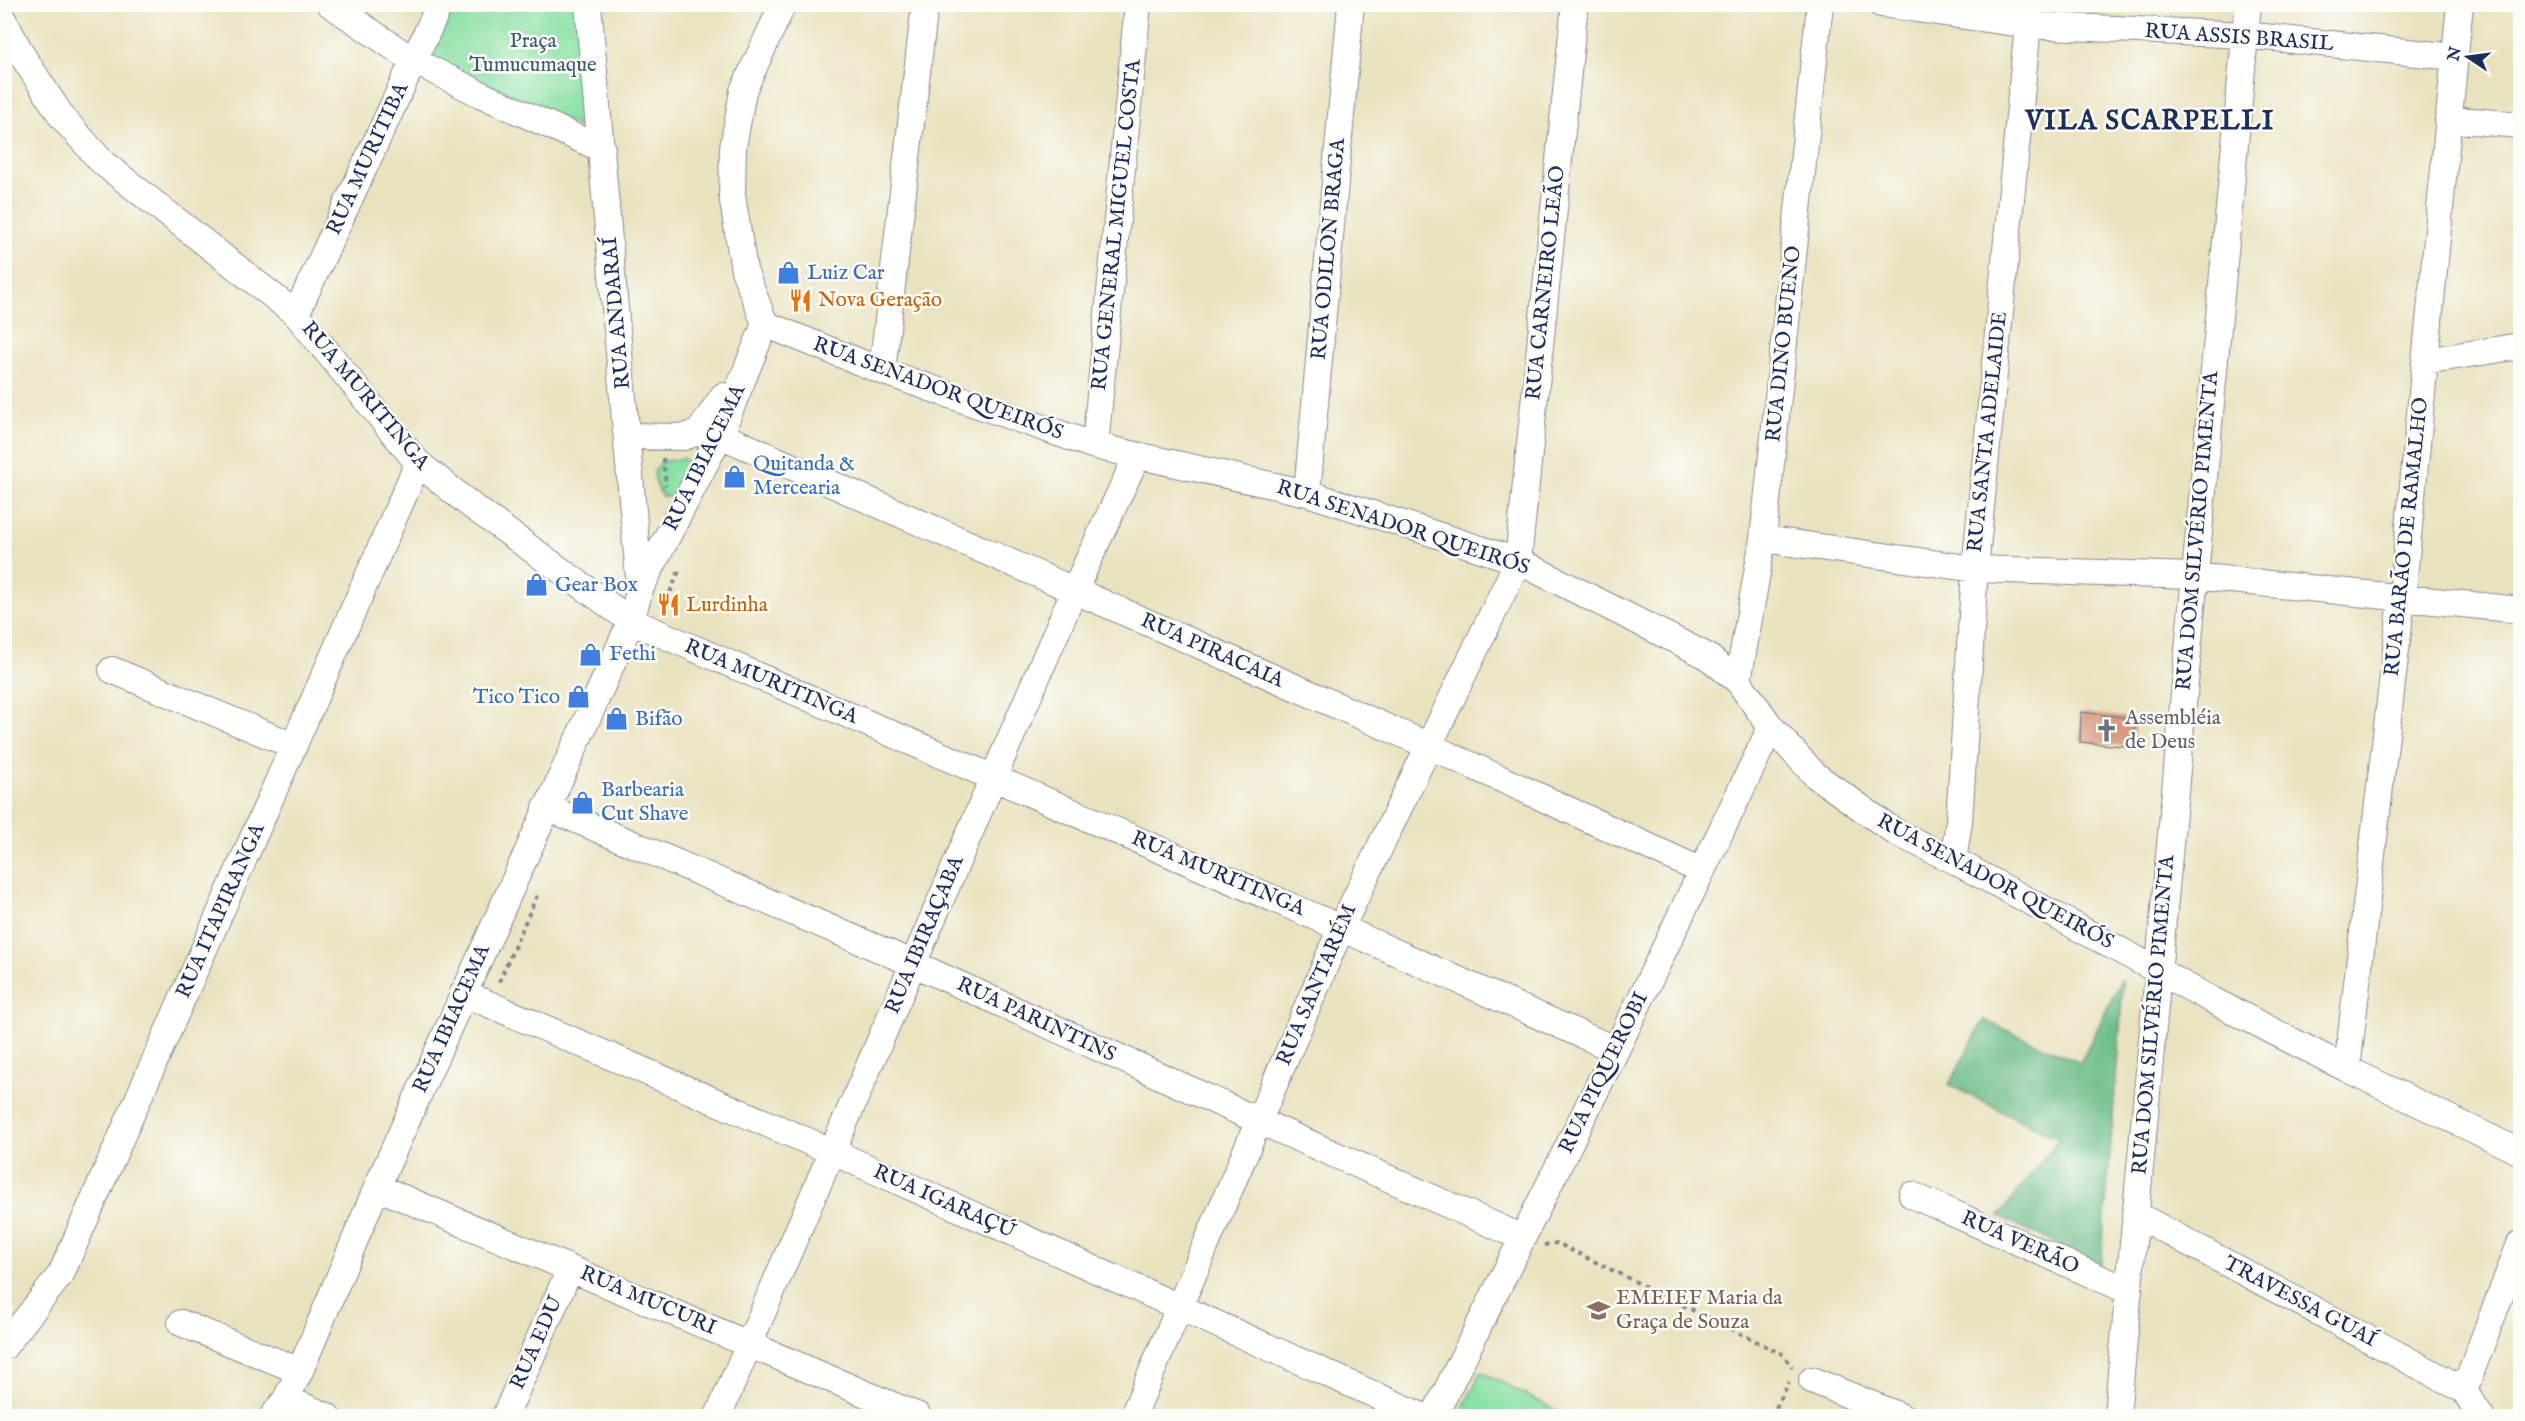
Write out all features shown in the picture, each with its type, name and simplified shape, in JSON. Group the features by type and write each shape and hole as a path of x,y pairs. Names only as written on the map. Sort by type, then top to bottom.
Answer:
{"street":[{"path":"330,4 414,61 546,125 602,149"},
{"name":"RUA MURITIBA","path":"296,314 440,4"},
{"name":"RUA ANDARAÍ","path":"588,4 640,589 631,621"},
{"path":"765,324 744,270 732,195 733,147 743,91 783,4"},
{"path":"882,371 925,4"},
{"name":"RUA GENERAL MIGUEL COSTA","path":"1095,446 1138,4"},
{"name":"RUA ODILON BRAGA","path":"1306,493 1351,4"},
{"name":"RUA CARNEIRO LEÃO","path":"1518,561 1575,4"},
{"name":"RUA DINO BUENO","path":"1738,681 1763,539 1820,4"},
{"name":"RUA ASSIS BRASIL","path":"1881,4 2029,15 2455,57"},
{"name":"RUA DOM SILVÉRIO PIMENTA","path":"2117,1416 2193,576 2248,4"},
{"name":"RUA BARÃO DE RAMALHO","path":"2347,1069 2402,598 2460,4"},
{"name":"RUA SANTA ADELAIDE","path":"1953,860 1959,822 1974,569 2029,15"},
{"name":"RUA MURITINGA","path":"4,21 22,55 62,117 103,163 296,314 418,464 473,507 631,621 1341,927 1616,1050"},
{"path":"2448,119 2520,125"},
{"name":"RUA SENADOR QUEIRÓS","path":"765,324 882,371 1095,446 1306,493 1518,561 1707,656 1738,681 1771,727 1815,775 1895,832 1953,860 2158,971 2347,1069 2520,1152"},
{"name":"RUA IBIACEMA","path":"640,589 720,435 765,324"},
{"path":"2425,361 2520,346"},
{"path":"627,436 684,437 699,432 730,384 742,380"},
{"name":"RUA PIRACAIA","path":"720,435 1427,745 1702,870"},
{"name":"RUA IBIRAÇABA","path":"718,1416 1074,591 1137,456"},
{"name":"RUA ITAPIRANGA","path":"4,1347 61,1274 418,464"},
{"path":"1763,539 1974,569 2193,576 2520,610"},
{"name":"RUA SANTARÉM","path":"1132,1416 1341,927 1427,745 1518,561"},
{"name":"RUA IBIACEMA","path":"280,1408 300,1371 377,1187 631,621"},
{"path":"112,670 294,746"},
{"name":"RUA PIQUEROBI","path":"1434,1416 1616,1050 1771,727"},
{"name":"RUA PARINTINS","path":"546,807 912,963 1259,1122 1523,1238"},
{"name":"RUA IGARAÇÚ","path":"464,993 833,1152 1422,1416"},
{"name":"RUA MUCURI","path":"377,1187 918,1416"},
{"name":"RUA VERÃO","path":"1912,1196 2129,1291"},
{"name":"TRAVESSA GUAÍ","path":"2135,1214 2464,1390"},
{"path":"2481,1416 2464,1390 2520,1244"},
{"name":"RUA EDU","path":"505,1416 570,1269"},
{"path":"181,1323 300,1371"},
{"path":"1803,1376 1900,1416"},
{"path":"280,1408 327,1416"}],"path":[{"path":"1523,1238 1540,1245 1557,1243 1784,1355 1803,1376 1772,1416"}],"green space":[{"name":"Praça Tumucumaque","path":"451,5 579,5 588,131 427,56"},
{"path":"682,458 691,464 676,497 662,496 656,484 654,472 662,462"},
{"path":"2122,979 2101,1265 1999,1216 2059,1139 1949,1085 1984,1020 2080,1063"},
{"path":"1481,1372 1567,1416 1459,1416"}],"building":[{"name":"Assembléia de Deus","path":"2081,712 2136,719 2133,747 2080,742"}],"place":[{"name":"Luiz Car","path":"789,273"},
{"name":"Nova Geração","path":"800,300"},
{"name":"Quitanda & Mercearia","path":"735,476"},
{"name":"Gear Box","path":"537,585"},
{"name":"Lurdinha","path":"668,605"},
{"name":"Fethi","path":"591,654"},
{"name":"Tico Tico","path":"578,697"},
{"name":"Bifão","path":"617,719"},
{"name":"Assembléia de Deus","path":"2107,730"},
{"name":"Barbearia Cut Shave","path":"583,802"},
{"name":"EMEIEF Maria da Graça de Souza","path":"1598,1310"}],"district":[{"name":"VILA SCARPELLI","path":"2150,122"}]}
